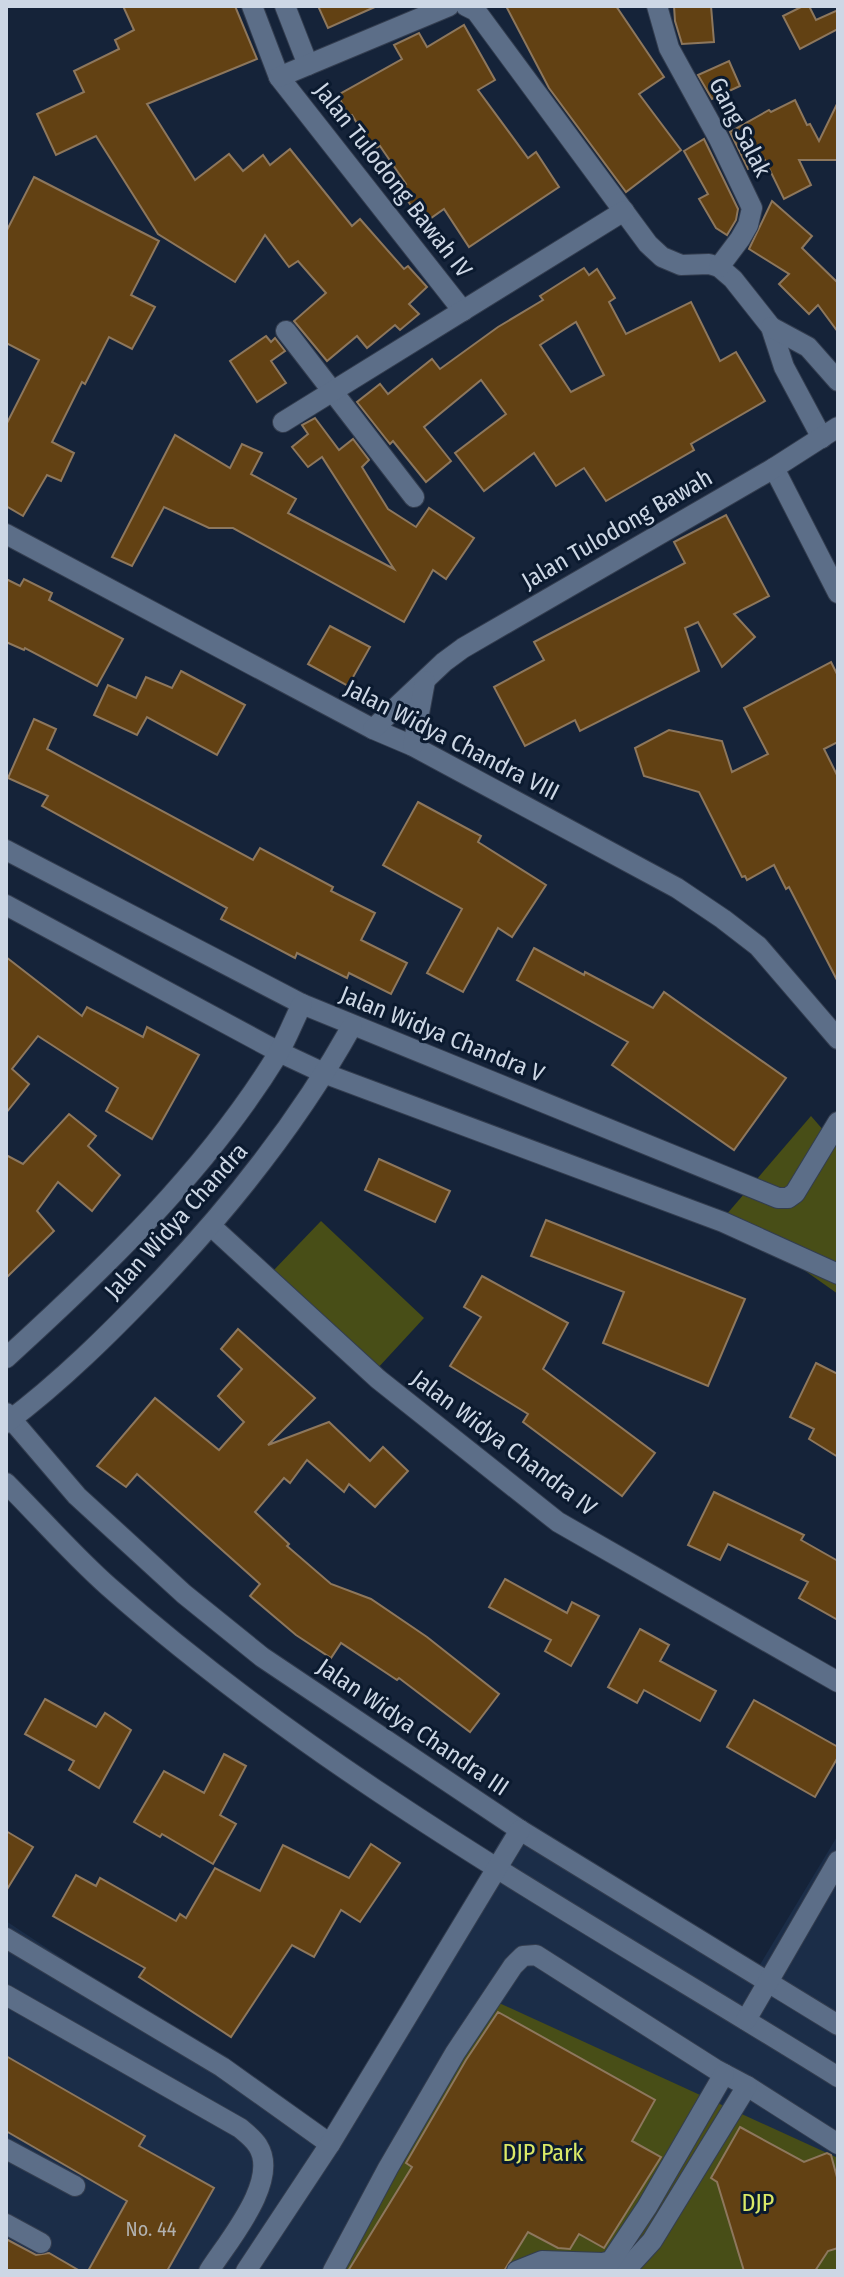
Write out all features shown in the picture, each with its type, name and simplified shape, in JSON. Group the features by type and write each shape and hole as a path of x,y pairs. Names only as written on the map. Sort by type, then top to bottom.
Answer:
{"street":[{"path":"252,6 279,77"},
{"path":"285,6 308,65"},
{"name":"Jalan Tulodong Bawah IV","path":"449,6 279,77 463,311 624,211"},
{"path":"466,6 476,11 648,244 662,257 681,265 709,264 719,267 733,279 771,327 784,367 830,432"},
{"name":"Gang Salak","path":"657,6 669,48 719,139 752,208 744,232 719,267"},
{"path":"283,422 463,311"},
{"path":"771,327 808,347 838,381"},
{"path":"286,331 414,497"},
{"name":"Jalan Tulodong Bawah","path":"373,729 463,648 774,468 830,432"},
{"path":"774,468 838,593"},
{"name":"Jalan Widya Chandra VIII","path":"6,534 373,729 413,746 677,888 758,946 838,1039"},
{"path":"413,746 425,681"},
{"name":"Jalan Widya Chandra V","path":"6,850 302,1004 778,1198 788,1198 795,1193 838,1122"},
{"path":"6,905 279,1052 326,1074 723,1222 838,1274"},
{"name":"Jalan Widya Chandra","path":"6,1358 94,1278 174,1191 228,1126 279,1052 302,1004"},
{"name":"Jalan Widya Chandra","path":"8,1418 123,1320 211,1226 272,1152 326,1074 352,1026"},
{"name":"Jalan Widya Chandra IV","path":"211,1226 378,1379 558,1522 838,1682"},
{"name":"Jalan Widya Chandra III","path":"8,1418 77,1496 184,1594 262,1657 520,1830 838,2025"},
{"path":"6,1483 106,1585 241,1695 495,1868 838,2077"},
{"path":"246,2271 330,2144 520,1830"},
{"path":"746,2020 838,1861"},
{"path":"6,1938 222,2067 330,2144"},
{"path":"333,2271 455,2053 513,1966 523,1956 536,1955 838,2144"},
{"path":"6,1995 240,2128 258,2146 266,2167 260,2190 209,2271"},
{"path":"517,2271 542,2261 611,2261 647,2207 724,2074"},
{"path":"618,2271 631,2264 652,2241 747,2086"},
{"path":"6,2149 75,2186"},
{"path":"6,2224 41,2243"}],"shaded area":[{"path":"504,1834 752,1978 838,1835 838,2271 6,2271 6,1921 329,2135"}],"green space":[{"path":"811,1116 838,1147 838,1294 726,1215"},
{"path":"321,1221 424,1318 376,1370 272,1272"},
{"name":"DJP Park","path":"497,2002 838,2158 838,2271 330,2271"}],"building":[{"path":"123,6 235,6 257,59 147,104 195,180 229,154 243,171 263,155 270,165 290,149 352,226 360,219 404,269 408,266 427,287 409,304 419,314 400,330 395,325 367,348 357,336 327,361 294,321 326,293 298,261 289,267 265,235 235,282 158,234 96,136 56,155 37,114 84,92 74,71 119,49 115,40 134,30"},
{"path":"318,6 377,6 328,28"},
{"path":"506,6 616,6 664,77 639,94 681,150 626,192 549,88"},
{"path":"674,6 711,6 714,42 682,44"},
{"path":"809,6 816,20 838,10 838,29 800,49 783,16"},
{"path":"464,25 495,80 478,90 528,158 536,152 559,187 469,247 444,209 424,223 399,189 406,184 380,146 373,150 352,115 348,116 338,95 402,59 394,45 419,33 427,47"},
{"path":"729,61 740,86 712,99 698,75"},
{"path":"795,100 819,141 838,102 838,160 799,160 811,185 784,199 765,160 748,169 730,132 769,110 771,112"},
{"path":"704,139 738,209 736,220 727,235 716,228 699,199 708,194 684,151"},
{"path":"34,177 159,241 131,295 155,307 132,349 109,337 52,442 74,453 61,481 47,475 23,516 6,506 6,425 39,360 6,343 6,232"},
{"path":"772,201 812,236 802,248 838,283 838,332 818,305 809,314 779,284 789,274 749,249"},
{"path":"584,268 589,275 597,269 615,298 609,302 626,334 691,302 720,361 736,352 765,401 691,444 694,450 606,501 584,468 556,486 534,453 484,491 455,453 506,414 481,380 424,427 451,461 426,482 393,441 390,444 357,402 380,384 388,394 432,359 440,369 498,327 543,300 540,296","holes":["576,322 604,375 571,392 540,345"]},
{"path":"266,336 271,342 275,338 285,351 271,361 286,383 257,402 230,361"},
{"path":"315,418 339,450 353,439 369,460 362,467 388,509 416,527 429,508 474,538 446,579 433,570 404,622 233,528 209,528 164,507 132,566 112,557 175,435 230,468 242,444 262,453 251,474 296,499 288,513 394,569 322,457 308,467 292,447 308,434 302,425"},
{"path":"726,515 769,596 734,614 755,637 722,667 698,622 685,628 699,671 580,731 575,720 525,746 494,687 544,660 534,642 685,563 674,542"},
{"path":"6,579 20,586 24,579 52,593 49,600 123,639 97,686 25,648 6,642"},
{"path":"330,626 370,647 348,686 308,664"},
{"path":"831,662 838,676 838,742 824,749 838,777 838,982 789,887 786,889 774,865 747,880 745,876 742,877 699,792 644,776 635,748 669,730 722,741 732,772 768,754 744,708"},
{"path":"181,671 245,705 217,755 147,717 137,735 94,715 108,685 136,698 146,677 172,688"},
{"path":"34,719 56,729 47,749 253,860 260,848 333,887 331,891 375,913 361,940 407,963 391,994 349,973 347,978 297,953 295,958 221,919 227,908 42,806 48,796 8,778"},
{"path":"418,802 481,836 478,842 546,885 512,937 498,928 463,992 427,973 462,909 383,865"},
{"path":"534,948 653,1008 664,992 786,1078 734,1150 612,1065 628,1042 517,980"},
{"path":"6,957 82,1016 87,1007 143,1037 147,1027 199,1055 152,1139 106,1111 118,1088 38,1036 12,1069 29,1084 6,1113"},
{"path":"69,1114 96,1136 88,1146 120,1175 92,1211 58,1182 37,1211 54,1231 6,1278 6,1155 23,1164"},
{"path":"379,1159 450,1191 435,1222 365,1190"},
{"path":"546,1220 745,1299 708,1386 603,1343 624,1292 531,1256"},
{"path":"482,1276 568,1323 543,1369 655,1453 622,1496 523,1422 528,1414 450,1366 481,1317 464,1307"},
{"path":"238,1329 315,1398 268,1445 329,1422 370,1461 383,1447 408,1471 375,1507 349,1484 344,1492 307,1460 290,1483 284,1478 255,1512 289,1544 287,1546 331,1584 371,1599 427,1637 499,1694 470,1732 399,1678 397,1680 341,1643 331,1658 296,1635 250,1596 260,1584 137,1474 126,1487 97,1466 155,1398 219,1450 244,1422 218,1396 242,1369 221,1349"},
{"path":"816,1363 838,1374 838,1457 809,1439 814,1429 790,1417"},
{"path":"714,1492 804,1535 801,1540 838,1561 838,1620 799,1598 808,1582 728,1544 720,1560 688,1545"},
{"path":"505,1579 567,1613 572,1602 599,1616 571,1666 545,1651 551,1640 489,1607"},
{"path":"640,1629 669,1645 660,1661 716,1691 700,1721 644,1690 637,1703 608,1687"},
{"path":"45,1699 96,1727 105,1713 131,1730 99,1788 69,1770 74,1761 25,1734"},
{"path":"754,1700 838,1747 838,1757 815,1797 727,1747"},
{"path":"224,1754 246,1766 220,1815 236,1824 213,1864 162,1834 160,1837 134,1822 164,1771 204,1793"},
{"path":"6,1831 33,1847 6,1891"},
{"path":"371,1844 400,1863 360,1922 341,1910 314,1957 292,1945 231,2037 139,1977 145,1968 53,1916 76,1875 96,1886 100,1878 176,1921 180,1914 186,1918 215,1868 260,1891 283,1845 349,1878"},
{"path":"498,2012 655,2100 632,2141 661,2157 604,2248 579,2234 570,2249 558,2248 528,2232 504,2271 348,2271 412,2167 406,2163"},
{"path":"6,2056 145,2136 139,2146 214,2188 167,2271 88,2271 127,2201 6,2131"},
{"name":"DJP","path":"740,2127 804,2162 827,2153 831,2155 838,2181 838,2248 828,2251 815,2271 744,2271 717,2182 711,2178"},
{"path":"6,2239 36,2255 49,2253 80,2271 6,2271"}]}
